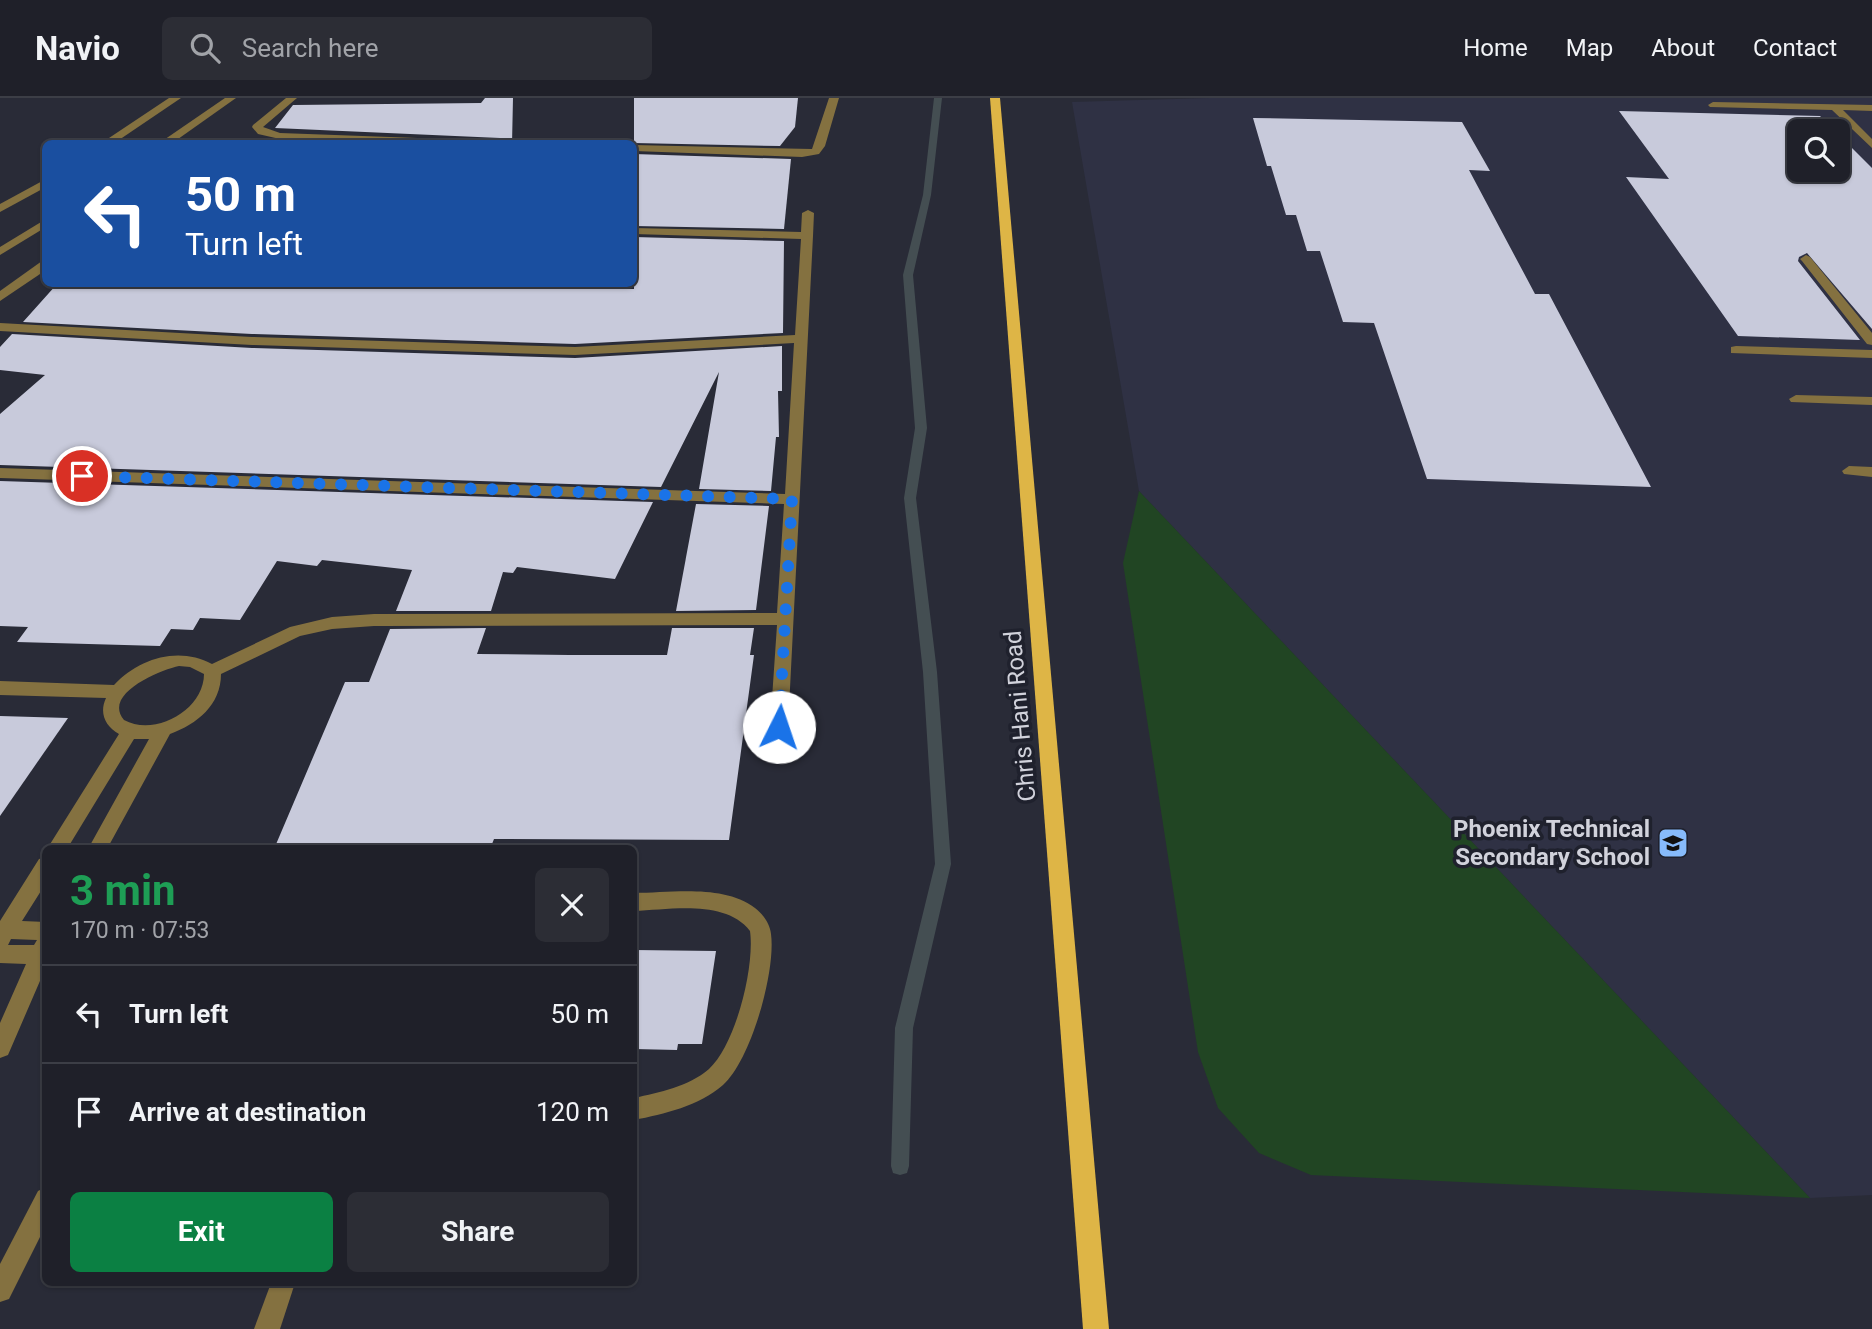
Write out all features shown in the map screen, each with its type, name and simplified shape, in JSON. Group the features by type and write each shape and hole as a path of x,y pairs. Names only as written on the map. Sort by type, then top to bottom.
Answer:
{"main road":[{"name":"Chris Hani Road","path":"995,98 1096,1329"}],"street":[{"path":"111,140 176,98"},
{"path":"169,140 231,98"},
{"path":"292,98 257,127 262,132 280,136 390,140"},
{"path":"637,148 802,154 815,152 820,146 834,98"},
{"path":"1713,105 1872,108"},
{"path":"1833,107 1872,145"},
{"path":"0,209 42,183"},
{"path":"779,727 808,213"},
{"path":"0,252 42,225"},
{"path":"637,231 807,236"},
{"path":"1806,259 1872,341"},
{"path":"0,297 42,267"},
{"path":"0,327 238,340 575,351 800,339"},
{"path":"1736,350 1872,354"},
{"path":"1797,399 1872,401"},
{"path":"1849,471 1872,472"},
{"path":"0,473 792,499"},
{"path":"212,671 296,631 332,622 786,619"},
{"path":"193,661 212,671 213,686 208,698 189,716 164,728 145,732 130,731 118,725 111,716 111,704 117,692 144,670 161,663 193,661"},
{"path":"0,688 117,692"},
{"path":"99,845 164,728"},
{"path":"59,845 130,731"},
{"path":"3,934 42,871"},
{"path":"637,902 717,903 744,911 761,930 762,944 753,998 735,1048 718,1075 681,1097 637,1108"},
{"path":"3,934 42,931"},
{"path":"0,954 42,948"},
{"path":"0,1048 42,948"},
{"path":"0,1290 42,1207"},
{"path":"267,1329 282,1286"}],"shaded area":[{"name":"Phoenix Technical Secondary School","path":"1209,98 1872,98 1872,1195 1810,1198 1139,491 1072,102"}],"green space":[{"path":"1139,491 1810,1198 1311,1175 1259,1153 1218,1108 1198,1052 1123,563"}],"building":[{"path":"485,98 513,98 512,140 275,128 293,105 481,103"},
{"path":"634,98 798,98 795,127 780,146 637,143 637,140 634,140"},
{"path":"1619,111 1820,116 1823,119 1787,119 1787,182 1850,182 1850,146 1872,168 1872,329 1807,253 1799,257 1798,261 1860,340 1738,336 1626,177 1669,179"},
{"path":"1253,118 1462,122 1490,171 1469,170 1535,294 1549,294 1651,487 1427,479 1374,323 1343,322 1320,251 1307,251 1296,215 1286,215 1271,166 1267,166"},
{"path":"637,154 791,159 784,229 637,226"},
{"path":"637,237 784,241 783,333 575,344 252,334 23,322 54,287 637,287"},
{"path":"12,334 252,348 575,358 782,346 782,391 778,391 779,437 776,437 771,491 699,489 719,372 661,487 0,465 0,414 45,375 0,370 0,347"},
{"path":"0,481 653,502 615,579 517,567 513,573 503,572 491,611 396,611 412,570 322,560 317,566 277,561 240,620 200,618 193,630 171,629 160,646 17,642 28,627 0,626"},
{"path":"696,504 769,506 756,610 676,611"},
{"path":"486,628 477,654 667,655 672,628 754,628 750,655 754,655 729,840 494,839 492,845 276,845 345,682 369,682 390,629"},
{"path":"0,716 68,718 0,816"},
{"path":"637,950 716,951 702,1044 678,1044 677,1050 637,1049"}],"waterway":[{"path":"900,1166 904,1028 943,864 930,672 910,498 921,428 908,275 927,195 938,98"}],"place":[{"name":"Phoenix Technical Secondary School","path":"1673,843"}],"route":[{"path":"82,476 792,499 779,727"}]}
